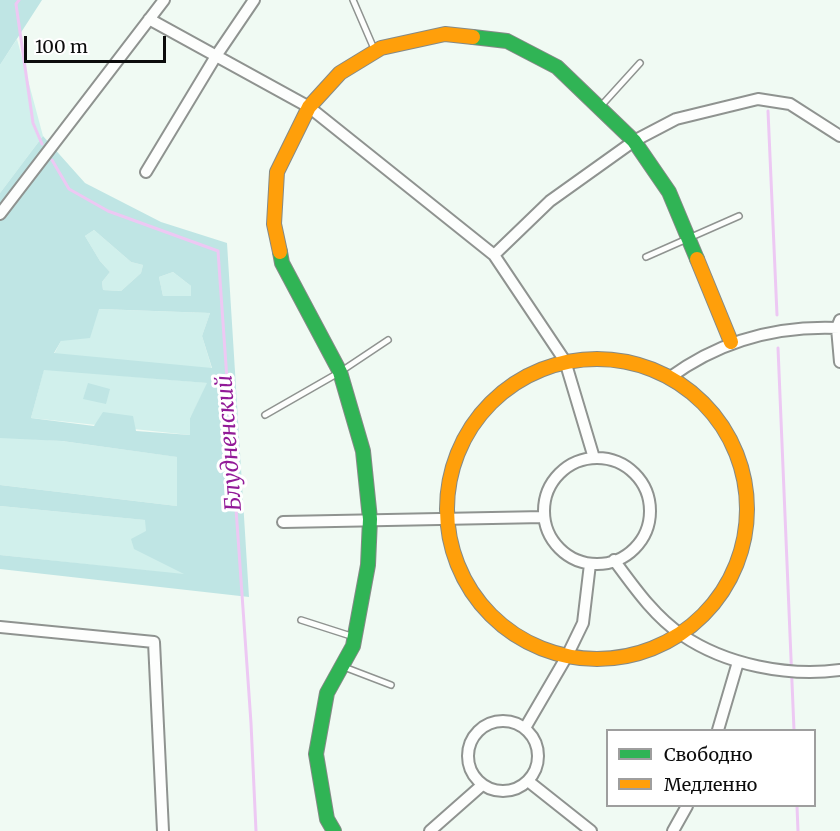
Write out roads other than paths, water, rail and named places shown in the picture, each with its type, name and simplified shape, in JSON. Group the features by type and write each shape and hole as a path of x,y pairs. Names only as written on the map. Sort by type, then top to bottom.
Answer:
{"street":[{"path":"0,214 164,0"},
{"path":"146,171 216,56 254,0"},
{"path":"149,19 309,107 494,255 565,361 594,458"},
{"path":"334,831 327,819 316,754 327,693 354,646 368,565 370,519 363,451 340,372 282,263 274,224 278,172 309,107 340,73 376,51 445,34 507,41 557,67 634,141 669,192 731,342"},
{"path":"494,255 550,201 634,141 676,119 758,99 790,104 840,136"},
{"path":"669,378 696,358 731,342 791,329 839,325 840,362"},
{"path":"611,359 656,370 695,394 726,429 744,472 748,518 739,563 728,583 716,603 682,635 638,655 590,661 543,651 501,627 469,590 450,546 446,498 457,451 483,410 520,379 565,361 611,359"},
{"path":"594,458 612,460 628,468 640,480 648,496 650,513 646,530 637,545 614,560 590,564 573,559 559,548 549,534 544,517 544,500 551,484 562,470 577,461 594,458"},
{"path":"283,522 447,517 544,517"},
{"path":"614,560 645,601 682,635 738,662 810,674 840,670"},
{"path":"525,728 567,656 583,623 590,564"},
{"path":"0,627 154,642 163,831"},
{"path":"718,729 738,662"},
{"path":"493,722 515,723 525,728 533,737 537,748 535,771 528,781 506,791 481,786 470,767 468,756 475,735 493,722"},
{"path":"528,781 591,831"},
{"path":"430,831 481,786"},
{"path":"673,831 686,807"}],"lane":[{"path":"353,0 376,51"},
{"path":"600,108 640,63"},
{"path":"646,257 739,216"},
{"path":"265,415 340,372 388,340"},
{"path":"301,620 355,638"},
{"path":"342,666 391,685"}],"waterway":[{"name":"Блудненский","path":"19,0 16,4 33,123 42,144"},
{"path":"768,111 777,315"},
{"name":"Блудненский","path":"52,160 69,189 108,211 218,251 251,723 256,831"},
{"path":"778,348 794,729"},
{"path":"797,807 798,831"}]}
